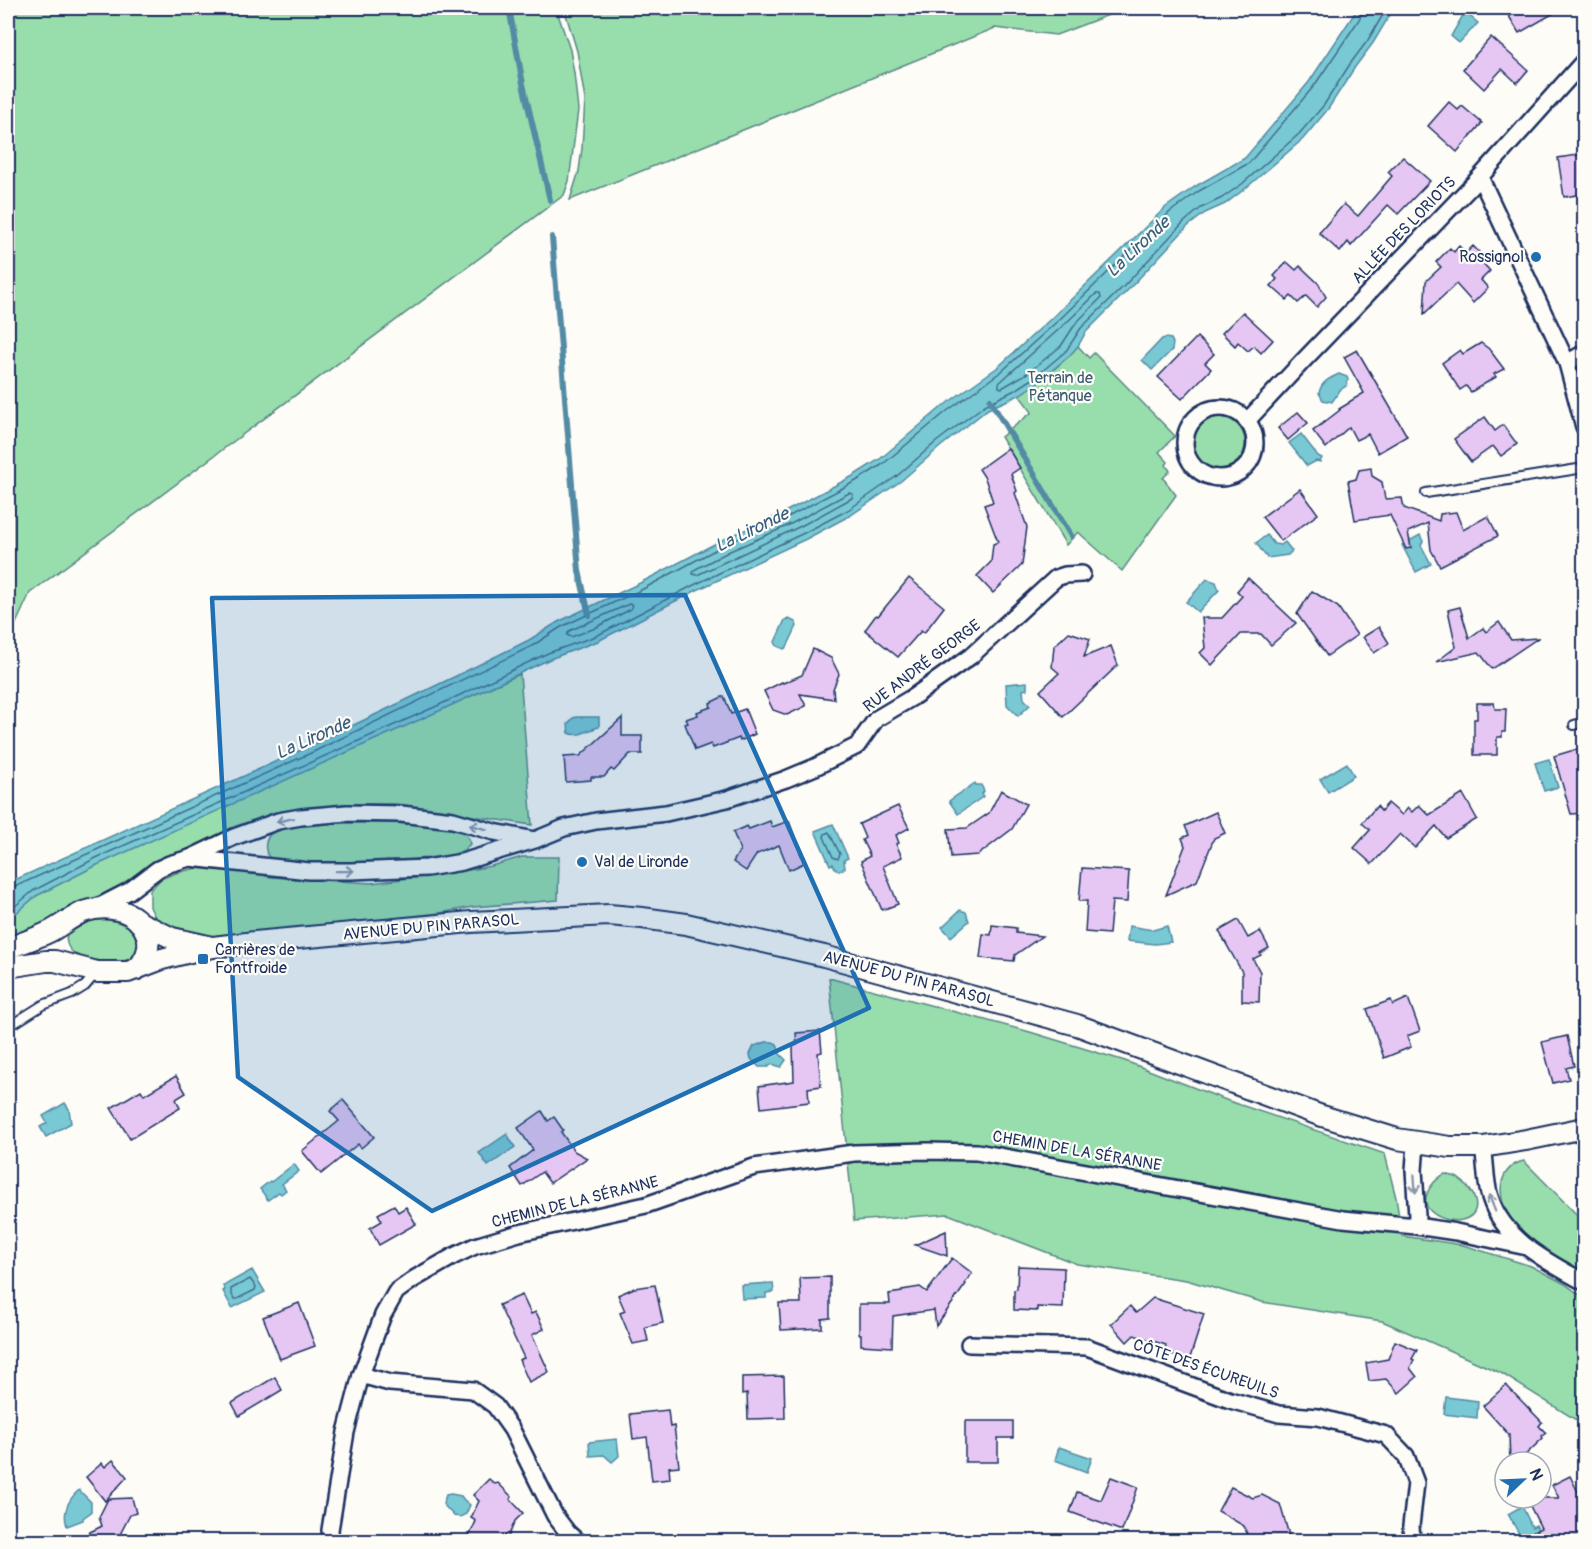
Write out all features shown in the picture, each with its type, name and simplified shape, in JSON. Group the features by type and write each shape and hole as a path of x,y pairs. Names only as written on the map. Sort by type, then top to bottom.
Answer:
{"street":[{"name":"ALLÉE DES LORIOTS","path":"1247,421 1480,177 1584,61"},
{"path":"1480,177 1566,363 1584,427"},
{"path":"1566,363 1584,353"},
{"path":"1224,408 1237,412 1247,421 1254,433 1255,447 1251,460 1242,471 1230,477 1216,478 1203,474 1192,465 1186,453 1185,439 1189,426 1198,415 1210,409 1224,408"},
{"name":"RUE ANDRÉ GEORGE","path":"190,858 309,871 427,868 462,862 535,840 564,828 596,821 666,813 727,799 786,779 857,746 876,719 913,697 971,656 1056,578 1082,574"},
{"name":"RUE ANDRÉ GEORGE","path":"96,908 129,891 153,872 169,864 190,858 234,837 301,817 347,813 401,814 453,820 494,832 535,840"},
{"path":"8,967 55,961 88,970 128,972 136,969 147,954 148,946 148,939 135,919 133,905 140,882"},
{"path":"8,948 53,930 82,912 96,908 120,910 135,919"},
{"name":"AVENUE DU PIN PARASOL","path":"136,969 162,959 213,947 471,922 609,915 657,920 824,956 992,1000 1077,1025 1319,1115 1374,1133 1416,1143 1450,1147 1483,1147 1584,1128"},
{"name":"AVENUE DU PIN PARASOL","path":"135,919 172,938 213,947"},
{"path":"63,924 58,934 59,948 65,957 88,970"},
{"path":"8,954 31,940"},
{"path":"8,979 33,963"},
{"path":"1416,1143 1414,1170 1416,1226"},
{"path":"1483,1147 1489,1196 1498,1216 1527,1247 1551,1264 1584,1282"},
{"name":"CHEMIN DE LA SÉRANNE","path":"331,1542 330,1530 345,1431 361,1375 383,1315 396,1292 414,1279 475,1246 519,1233 646,1205 754,1167 818,1157 882,1152 977,1152 1343,1218 1416,1226 1527,1247"},
{"name":"CÔTE DES ÉCUREUILS","path":"969,1344 1087,1347 1230,1400 1278,1414 1318,1417 1386,1435 1406,1456 1416,1483 1411,1526 1412,1542"},
{"path":"361,1375 390,1383 473,1390 495,1406 512,1430 555,1516 578,1542"}],"lane":[{"path":"1426,493 1584,468"},
{"path":"1574,725 1584,722"},
{"path":"16,1022 43,1005 72,994 85,986 88,970"}],"highlighted area":[{"path":"685,595 869,1008 432,1211 238,1077 212,598"}],"green space":[{"path":"8,8 556,8 570,50 578,110 569,181 564,195 30,593 8,641"},
{"path":"564,8 1127,8 1056,35 995,28 570,200 579,171 585,100 577,51"},
{"name":"Terrain de Pétanque","path":"1078,346 1089,358 1094,353 1175,436 1159,452 1168,462 1166,465 1170,471 1163,478 1176,495 1122,571 1078,532 1066,545 1001,437 1032,412 1019,395 1065,360"},
{"path":"1214,417 1224,417 1238,424 1245,443 1238,462 1224,469 1214,469 1204,465 1197,458 1193,448 1193,438 1197,428 1204,421"},
{"path":"520,674 532,825 396,804 345,804 295,810 147,868 119,891 8,945 8,920 36,896 99,864"},
{"path":"307,823 394,823 455,827 465,833 470,844 453,855 381,863 279,862 267,855 268,837 279,828"},
{"path":"522,857 559,857 558,900 473,907 386,919 193,938 158,923 150,907 150,890 161,879 197,868 243,870 271,877 371,883 458,872"},
{"path":"95,918 121,923 134,931 138,946 136,957 129,960 100,962 80,957 73,952 67,943 67,932 73,925"},
{"path":"829,978 1030,1032 1125,1061 1226,1100 1385,1154 1396,1198 1402,1236 1463,1245 1531,1266 1565,1284 1584,1298 1584,1425 1501,1373 1382,1321 1262,1302 1186,1280 1077,1264 948,1214 854,1221"},
{"path":"1524,1161 1584,1222 1584,1273 1557,1258 1528,1237 1507,1212 1502,1197 1502,1182 1510,1168"},
{"path":"1445,1174 1464,1182 1472,1194 1476,1206 1470,1217 1457,1221 1446,1219 1436,1215 1428,1208 1426,1195 1428,1191 1434,1182"}],"water":[{"name":"La Lironde","path":"1358,8 1394,8 1328,109 1303,139 1225,204 1205,213 1187,227 1086,332 1070,355 1037,383 1019,395 988,409 901,481 851,515 598,641 550,659 99,864 36,896 8,920 8,883 310,746 456,676 724,539 779,515 880,459 943,406 998,367 1166,207 1196,186 1245,158 1309,82"},
{"path":"1465,12 1478,23 1459,43 1451,36"},
{"path":"1165,338 1171,339 1172,350 1152,370 1142,360"},
{"path":"1339,374 1347,377 1346,386 1340,390 1332,402 1323,400 1319,393 1322,386"},
{"path":"1301,434 1322,458 1320,462 1316,461 1307,466 1289,443"},
{"path":"1267,535 1274,544 1281,545 1285,542 1292,551 1288,555 1267,558 1256,543"},
{"path":"1420,535 1423,541 1421,545 1431,564 1416,572 1402,545"},
{"path":"1207,579 1216,582 1219,590 1198,612 1186,602"},
{"path":"789,619 797,626 784,649 777,646 775,642 785,620"},
{"path":"1027,682 1027,689 1023,690 1024,699 1030,705 1018,716 1007,705 1006,684"},
{"path":"577,717 599,717 599,727 581,734 569,733 568,724"},
{"path":"1549,759 1558,787 1544,791 1535,763"},
{"path":"1347,763 1354,776 1328,792 1320,779"},
{"path":"975,783 981,785 984,796 958,814 949,801"},
{"path":"833,824 848,858 844,860 845,868 839,871 833,864 830,865 815,831"},
{"path":"960,910 966,912 969,921 951,937 942,927"},
{"path":"1129,926 1153,930 1167,926 1171,942 1155,944 1127,941"},
{"path":"766,1042 777,1044 780,1054 786,1060 781,1067 772,1064 769,1067 759,1067 751,1059 750,1054 754,1046"},
{"path":"65,1103 69,1109 71,1123 46,1137 40,1127 47,1123 43,1116"},
{"path":"507,1134 515,1147 488,1166 479,1153"},
{"path":"294,1164 299,1171 282,1184 286,1190 268,1200 260,1189"},
{"path":"252,1270 265,1292 232,1308 223,1291 225,1290 223,1286"},
{"path":"773,1283 774,1292 766,1293 766,1298 742,1299 741,1285"},
{"path":"1446,1397 1478,1401 1477,1418 1444,1414"},
{"path":"617,1439 619,1456 612,1462 604,1455 590,1456 589,1442"},
{"path":"1059,1447 1092,1458 1087,1472 1055,1460"},
{"path":"79,1490 91,1502 91,1512 83,1520 67,1526 65,1515 67,1506"},
{"path":"446,1495 461,1496 470,1505 466,1514 460,1517 454,1516 443,1504"},
{"path":"1515,1510 1524,1510 1532,1527 1536,1525 1539,1531 1522,1539 1508,1514"}],"building":[{"path":"1504,8 1563,8 1519,33"},
{"path":"1491,37 1528,70 1517,83 1502,69 1484,89 1463,69"},
{"path":"1449,102 1458,110 1462,106 1482,123 1457,152 1428,126"},
{"path":"1584,154 1584,194 1564,197 1558,158"},
{"path":"1403,157 1430,181 1398,214 1388,205 1351,246 1348,242 1340,252 1319,233 1344,204 1358,216 1392,176 1388,172"},
{"path":"1459,246 1466,253 1473,246 1484,257 1480,260 1490,271 1481,280 1488,288 1473,303 1456,284 1424,314 1426,281 1441,267 1436,262 1450,248 1454,252"},
{"path":"1287,262 1296,270 1300,266 1318,283 1326,297 1317,307 1306,296 1298,303 1291,296 1287,300 1271,286 1277,279 1274,276"},
{"path":"1243,312 1273,340 1261,353 1254,346 1248,351 1238,342 1235,346 1222,333"},
{"path":"1197,337 1214,354 1205,363 1211,369 1182,399 1158,377"},
{"path":"1481,343 1489,349 1504,369 1494,374 1496,377 1471,392 1466,386 1460,390 1442,363 1460,350 1463,354"},
{"path":"1357,350 1407,436 1378,453 1368,434 1356,440 1349,427 1326,448 1313,431 1339,409 1364,393 1344,357"},
{"path":"1298,412 1308,423 1288,440 1278,428"},
{"path":"1485,417 1495,431 1503,425 1517,444 1501,456 1493,446 1471,462 1454,439"},
{"path":"1008,448 1020,468 1011,474 1027,527 1022,565 993,593 977,576 991,562 993,544 998,542 984,505 993,502 985,478 979,469"},
{"path":"1371,468 1372,476 1382,482 1385,499 1402,498 1404,508 1439,521 1440,514 1456,512 1463,530 1488,516 1498,536 1440,566 1431,550 1428,523 1408,532 1411,548 1406,549 1390,515 1355,520 1348,481 1356,479 1359,470"},
{"path":"1300,489 1318,514 1281,541 1262,517"},
{"path":"909,578 944,607 924,633 921,631 898,657 865,630"},
{"path":"1248,578 1296,623 1271,645 1261,634 1241,634 1212,665 1200,653 1205,648 1202,618 1222,618 1242,596 1237,591"},
{"path":"1312,591 1338,607 1357,635 1327,656 1297,614"},
{"path":"1460,607 1469,638 1483,628 1486,632 1499,622 1511,640 1538,638 1492,669 1479,652 1436,662 1456,647 1448,610"},
{"path":"1379,627 1389,643 1374,653 1363,637"},
{"path":"1069,632 1090,639 1084,657 1111,646 1118,665 1063,717 1040,691 1059,673 1052,667 1054,646"},
{"path":"813,649 831,658 839,674 833,689 834,699 800,694 806,706 787,715 773,710 764,691 802,675"},
{"path":"724,696 731,714 745,709 755,734 740,741 739,738 713,748 711,744 695,750 685,724 688,723 686,719 698,715 697,712 711,707 710,703"},
{"path":"1477,703 1494,703 1495,709 1506,709 1505,732 1502,732 1502,737 1497,737 1497,755 1474,755 1474,719 1477,719"},
{"path":"622,718 622,736 642,736 642,754 630,754 614,771 611,769 604,777 566,782 564,757 580,756"},
{"path":"1584,747 1584,813 1571,814 1554,756"},
{"path":"1001,790 1026,804 1012,829 978,855 951,857 948,829 967,828 989,813"},
{"path":"1463,794 1477,819 1446,838 1436,826 1415,848 1400,834 1372,864 1354,848 1370,830 1362,823 1377,806 1381,811 1388,803 1402,815 1408,808 1412,812 1419,805 1429,815"},
{"path":"898,806 909,828 896,835 899,843 896,844 902,857 883,866 898,904 882,910 861,861 870,856 862,840 865,838 859,824"},
{"path":"1216,812 1225,833 1214,838 1197,881 1166,895 1185,846 1182,838 1189,835 1185,826"},
{"path":"770,821 772,827 789,821 804,863 789,870 779,845 757,854 746,871 733,862 740,850 733,832"},
{"path":"1082,868 1129,871 1127,902 1112,901 1109,934 1085,932 1087,901 1079,901"},
{"path":"1238,920 1248,938 1260,931 1269,948 1253,959 1260,972 1259,1002 1242,1001 1242,972 1219,931"},
{"path":"992,925 1016,928 1016,933 1042,936 1015,955 1014,961 980,958 983,934 991,935"},
{"path":"1408,998 1420,1031 1407,1036 1411,1047 1384,1058 1367,1009 1391,1000 1393,1005"},
{"path":"820,1031 822,1052 818,1053 821,1086 808,1088 809,1102 761,1108 759,1086 794,1081 793,1046 797,1045 796,1033"},
{"path":"1567,1036 1574,1066 1566,1068 1569,1079 1553,1083 1542,1042"},
{"path":"176,1076 186,1093 176,1099 180,1108 130,1139 111,1108 141,1090 144,1095"},
{"path":"343,1100 374,1137 361,1148 358,1144 321,1174 302,1151 339,1121 330,1111"},
{"path":"542,1111 548,1121 554,1117 574,1151 587,1158 550,1183 542,1172 522,1186 510,1168 533,1150 518,1128"},
{"path":"394,1205 398,1212 406,1207 416,1224 379,1245 370,1228 382,1221 378,1214"},
{"path":"946,1231 947,1256 915,1245"},
{"path":"952,1258 972,1273 936,1326 934,1310 893,1316 892,1347 861,1345 859,1304 890,1304 889,1294 902,1292 902,1290 920,1287 927,1292"},
{"path":"1018,1266 1064,1268 1063,1308 1037,1307 1037,1311 1014,1310 1014,1290 1017,1289"},
{"path":"830,1277 830,1318 822,1319 822,1328 781,1330 779,1303 801,1303 800,1278"},
{"path":"655,1285 663,1323 645,1327 648,1341 633,1344 620,1313 625,1311 618,1295 634,1288"},
{"path":"522,1295 531,1314 536,1312 544,1329 532,1335 549,1372 529,1382 519,1360 524,1358 499,1305"},
{"path":"1153,1298 1204,1314 1189,1361 1165,1352 1166,1345 1134,1335 1127,1342 1111,1324 1130,1306 1136,1313"},
{"path":"299,1303 315,1346 280,1359 263,1317"},
{"path":"1395,1341 1417,1350 1410,1368 1417,1377 1399,1393 1386,1379 1369,1381 1366,1363 1388,1359"},
{"path":"784,1376 785,1418 748,1419 747,1393 742,1394 742,1377"},
{"path":"275,1377 282,1390 239,1416 232,1403"},
{"path":"1506,1385 1542,1422 1539,1426 1546,1433 1530,1450 1510,1450 1509,1435 1483,1406"},
{"path":"668,1410 670,1427 674,1426 679,1466 669,1467 670,1479 652,1481 647,1437 633,1439 630,1414"},
{"path":"965,1421 1013,1421 1013,1438 998,1438 998,1462 965,1462"},
{"path":"113,1460 127,1477 105,1501 86,1477 102,1463 105,1467"},
{"path":"1570,1476 1584,1504 1584,1542 1514,1542 1541,1528 1532,1510 1553,1510 1553,1498 1559,1498 1553,1484"},
{"path":"1111,1477 1138,1487 1122,1531 1070,1512 1077,1492 1101,1500"},
{"path":"489,1479 495,1484 498,1483 512,1497 510,1499 523,1513 502,1542 477,1542 469,1537 476,1521 471,1518 479,1501 473,1495"},
{"path":"1231,1487 1253,1498 1262,1495 1280,1504 1291,1542 1250,1542 1244,1526 1218,1511"},
{"path":"132,1498 136,1513 130,1515 116,1542 70,1542 102,1526 99,1517 108,1499"}],"waterway":[{"path":"509,8 523,84 550,200"},
{"path":"552,237 579,571 589,615"},
{"path":"990,400 1071,536"}],"place":[{"name":"Rossignol","path":"1536,257"},
{"name":"Val de Lironde","path":"582,862"},
{"name":"Carrières de Fontfroide","path":"203,959"}]}
